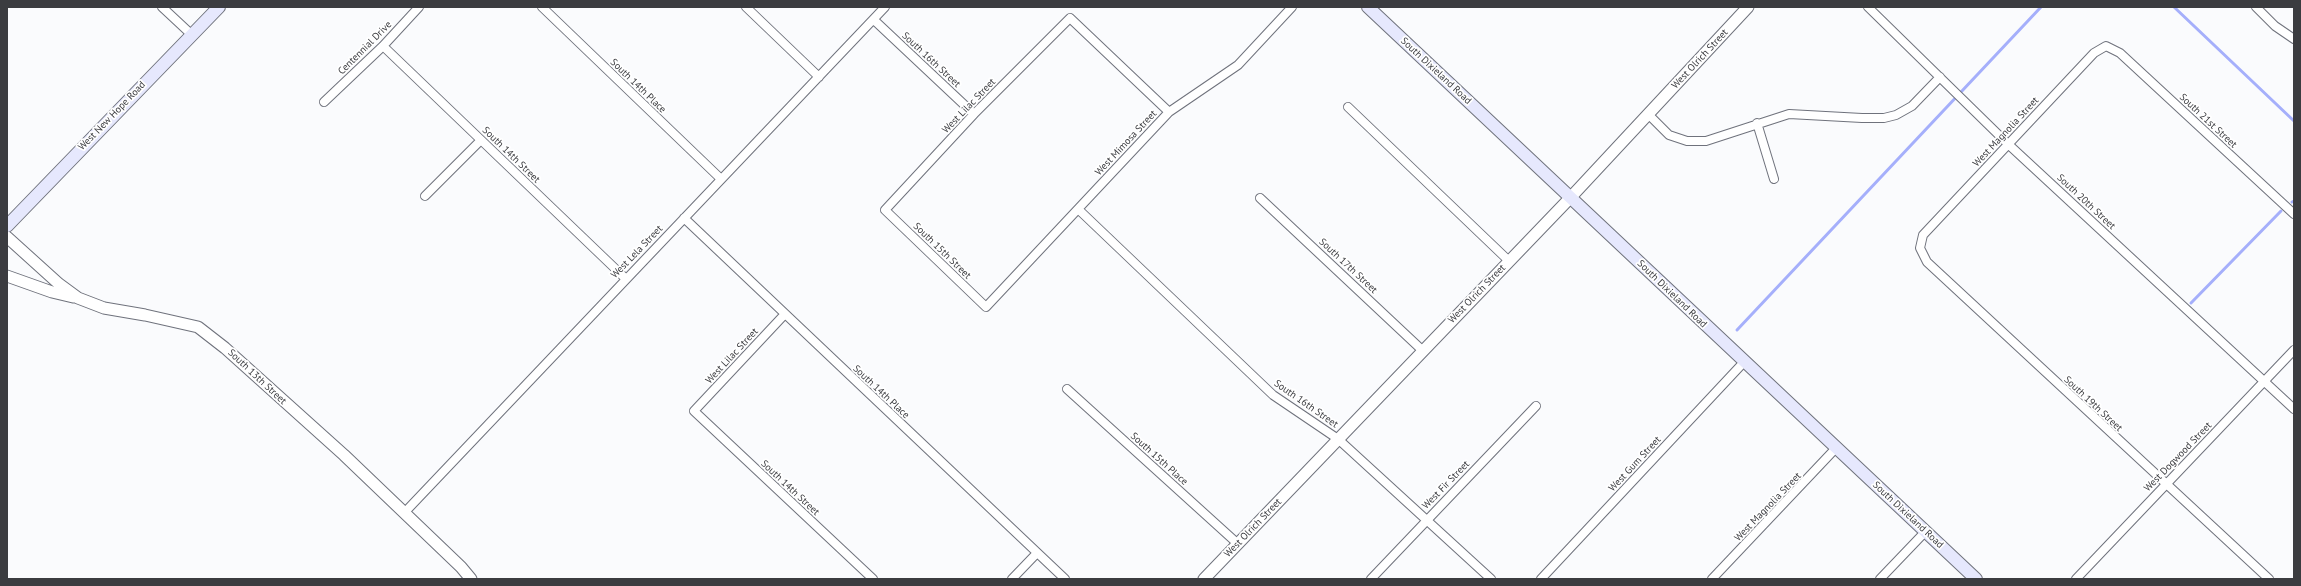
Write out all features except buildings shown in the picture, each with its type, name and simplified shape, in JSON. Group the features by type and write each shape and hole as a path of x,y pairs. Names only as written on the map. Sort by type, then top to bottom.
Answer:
{"main road":[{"name":"West New Hope Road","path":"7,226 219,7"},
{"name":"South Dixieland Road","path":"1368,7 1976,579"}],"street":[{"path":"162,7 192,35"},
{"name":"Centennial Drive","path":"324,102 383,46 419,7"},
{"name":"South 14th Place","path":"542,7 721,178"},
{"path":"746,7 819,77"},
{"name":"West Lela Street","path":"405,512 721,178 886,7"},
{"name":"West Mimosa Street","path":"986,307 1169,112 1238,66 1292,7"},
{"name":"West Olrich Street","path":"1204,579 1422,350 1571,197 1748,7"},
{"name":"South 20th Street","path":"1868,7 2008,144 2294,409"},
{"path":"2256,7 2275,26 2294,39"},
{"name":"West Lilac Street","path":"885,210 974,114 1070,18 1169,112"},
{"name":"South 16th Street","path":"874,20 974,114"},
{"name":"South 14th Street","path":"383,46 626,279"},
{"name":"West Magnolia Street","path":"1923,235 2094,53 2106,46"},
{"name":"South 21st Street","path":"2106,46 2120,53 2294,214"},
{"path":"1648,114 1670,135 1687,141 1706,141 1757,123 1789,114 1884,118 1912,106 1940,77"},
{"path":"1348,107 1509,261"},
{"path":"1757,123 1774,179"},
{"path":"425,196 481,140"},
{"name":"South 17th Street","path":"1260,198 1422,350"},
{"name":"South 16th Street","path":"1078,209 1273,395 1338,439 1491,579"},
{"name":"South 15th Street","path":"885,210 986,307"},
{"name":"South 14th Place","path":"684,218 784,315 1065,579"},
{"name":"South 19th Street","path":"1923,235 1920,248 1927,262 2165,485 2269,579"},
{"name":"South 13th Street","path":"7,237 59,284 78,298 104,308 145,315 198,327 225,348 405,512 471,579"},
{"path":"7,276 52,292 78,298"},
{"name":"West Lilac Street","path":"694,411 784,315"},
{"name":"West Dogwood Street","path":"2076,579 2294,350"},
{"name":"West Gum Street","path":"1541,579 1744,362"},
{"name":"South 15th Place","path":"1067,389 1238,544"},
{"name":"West Fir Street","path":"1371,579 1536,406"},
{"name":"South 14th Street","path":"694,411 873,579"},
{"name":"West Magnolia Street","path":"1712,579 1836,448"},
{"path":"1880,579 1925,532"},
{"path":"1012,579 1037,553"}],"waterway":[{"path":"1737,330 2041,7"},
{"path":"2174,7 2294,121"},
{"path":"2191,303 2281,211"}]}
